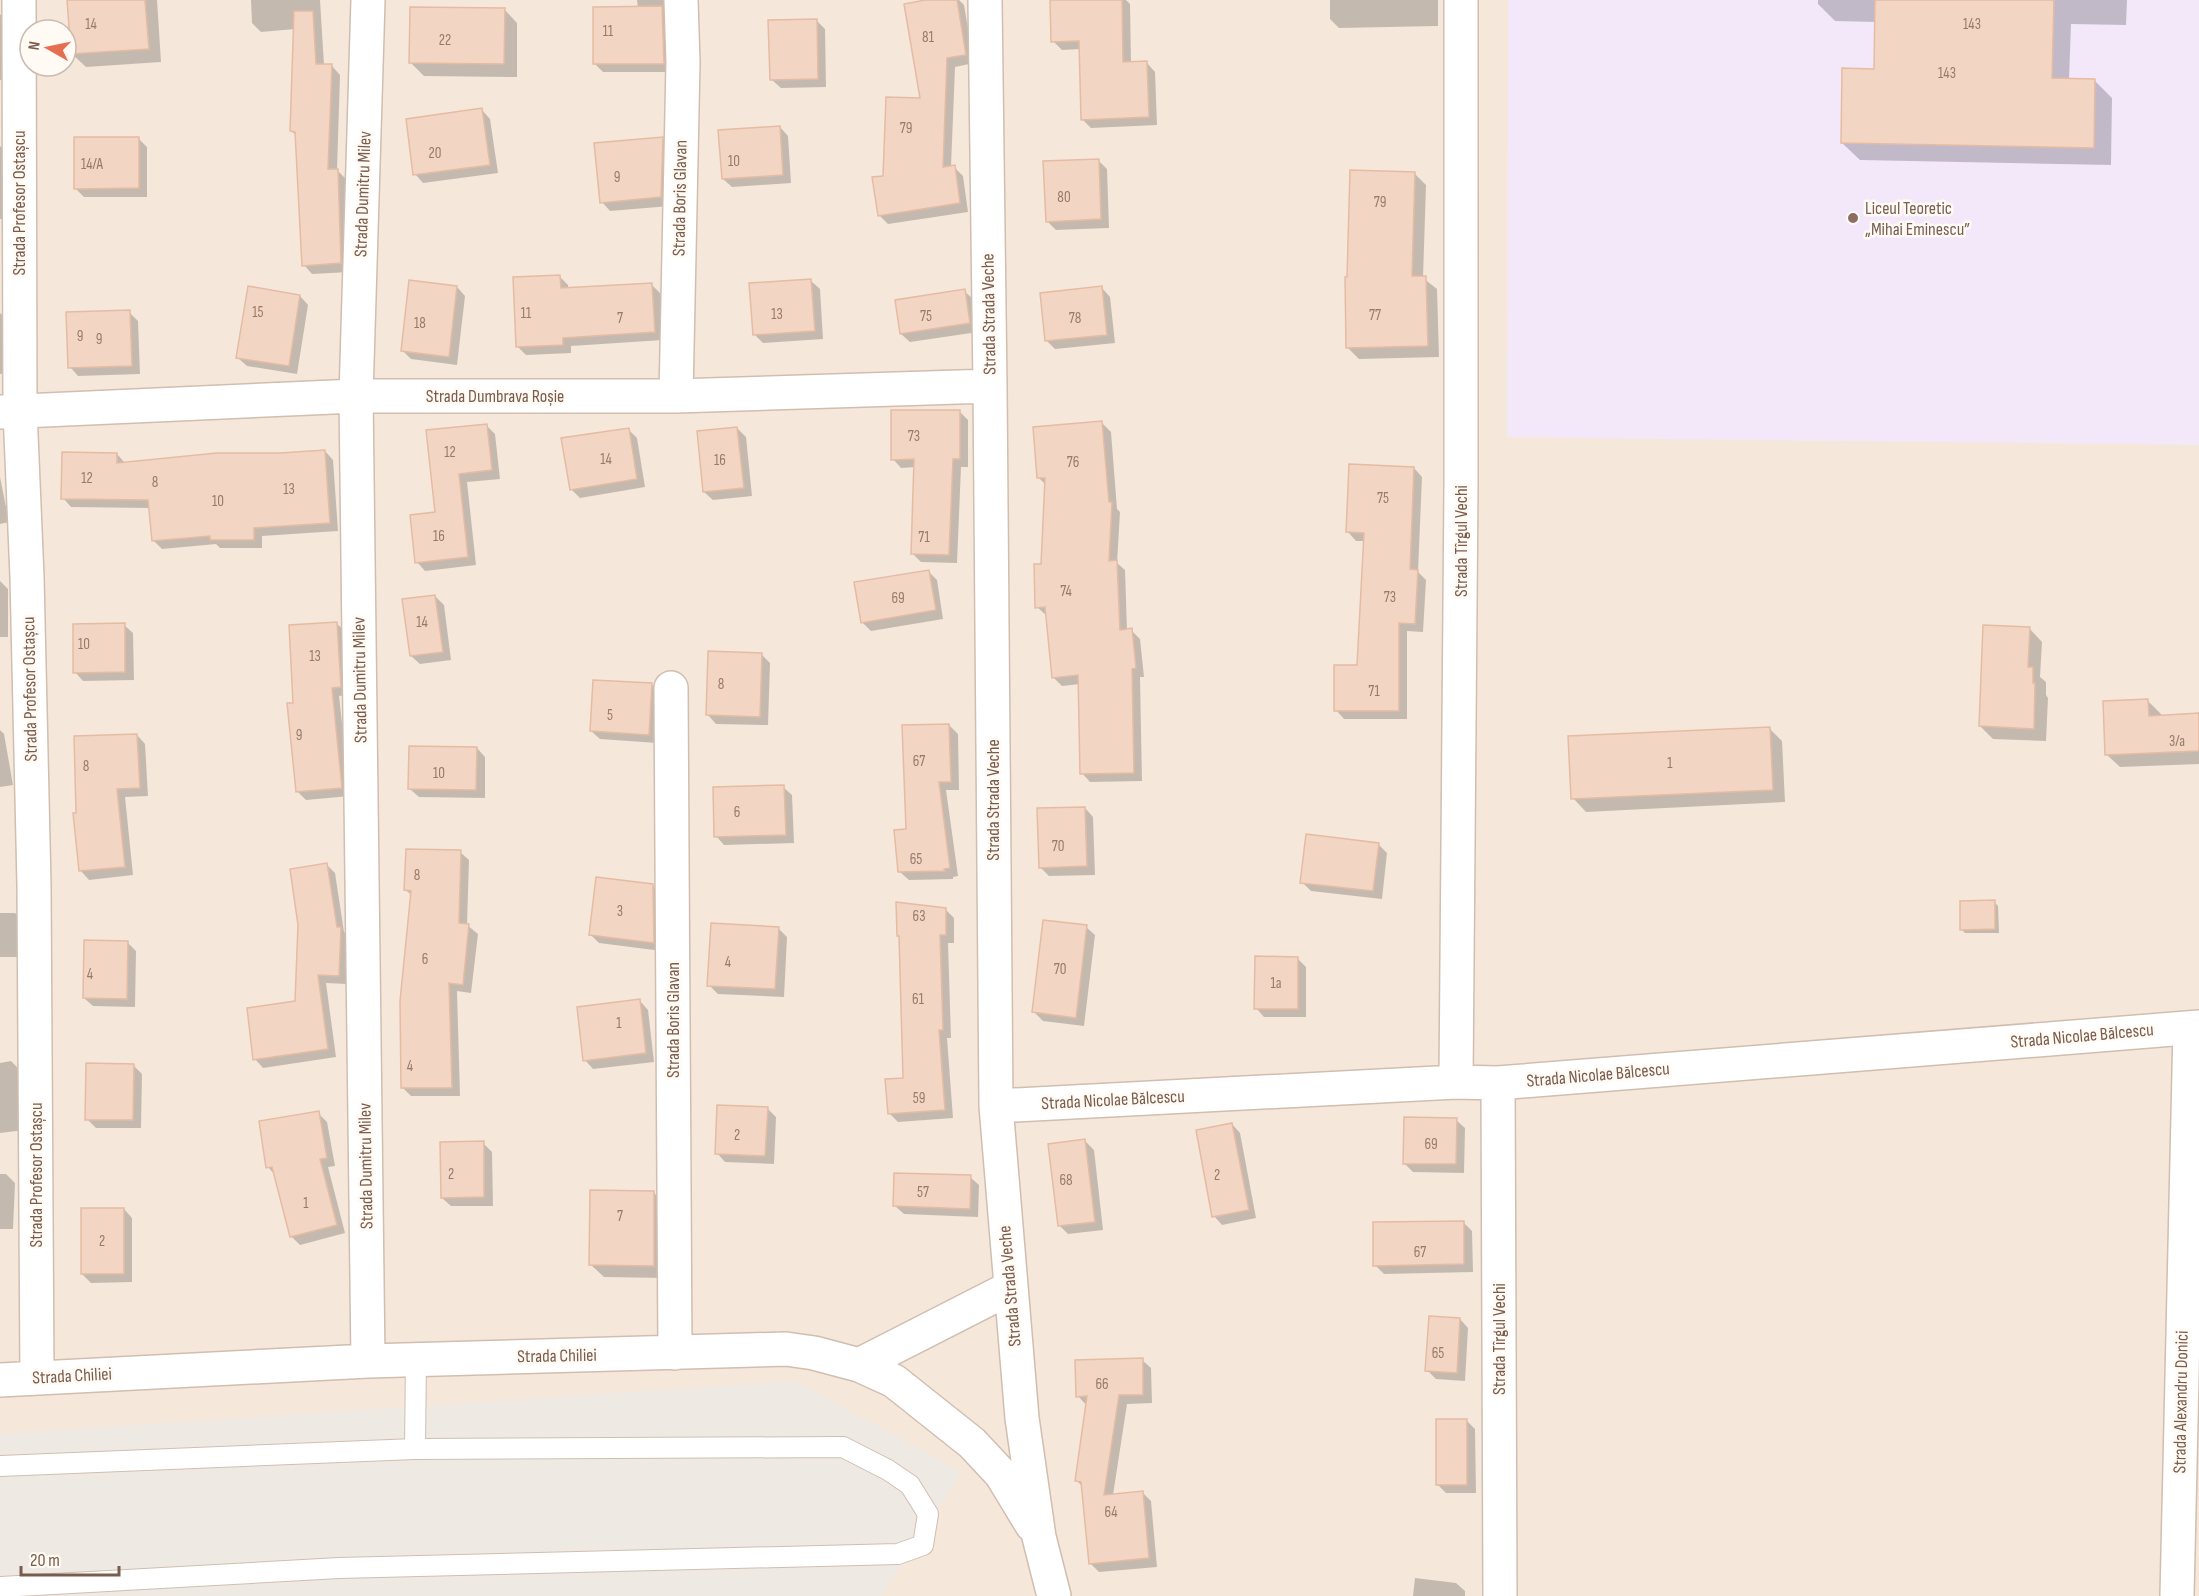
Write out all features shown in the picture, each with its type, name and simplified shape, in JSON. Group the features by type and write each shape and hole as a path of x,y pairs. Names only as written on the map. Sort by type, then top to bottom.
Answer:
{"street":[{"name":"Strada Profesor Ostașcu","path":"19,0 10,411 27,577 34,885 37,1378"},
{"name":"Strada Dumitru Milev","path":"368,0 356,396 368,1361"},
{"name":"Strada Boris Glavan","path":"676,396 683,62 681,0"},
{"name":"Strada Strada Veche","path":"985,0 996,1106 1022,1418 1039,1537 1054,1596"},
{"name":"Strada Tîrgul Vechi","path":"1456,1082 1461,498 1461,0"},
{"name":"Strada Dumbrava Roșie","path":"10,411 356,396 676,396 990,386"},
{"name":"Strada Boris Glavan","path":"671,688 675,1353"},
{"name":"Strada Nicolae Bălcescu","path":"996,1106 1456,1082 1498,1083 2194,1027"},
{"name":"Strada Alexandru Donici","path":"2177,1596 2194,1027"},
{"name":"Strada Tîrgul Vechi","path":"1498,1083 1500,1596"},
{"path":"859,1365 1010,1288"},
{"name":"Strada Chiliei","path":"0,1380 417,1359 786,1349 814,1353 859,1365 894,1381 972,1443 1001,1474 1039,1537"}],"lane":[{"path":"415,1449 417,1359"},
{"path":"0,1466 415,1449 843,1447 888,1470 910,1485 928,1514 923,1545 898,1554 339,1568 0,1587"}],"shaded area":[{"path":"0,0 2199,0 2199,1596 0,1596"},
{"name":"Liceul Teoretic „Mihai Eminescu”","path":"1508,0 2199,0 2199,445 1507,437"},
{"path":"795,1381 962,1472 882,1596 0,1596 0,1434"}],"building":[{"path":"67,0 145,0 149,49 78,54 78,18 68,18"},
{"path":"925,0 957,0 966,55 947,58 943,167 955,165 960,203 878,216 872,177 883,176 886,97 920,98 904,4"},
{"path":"1050,0 1122,0 1123,62 1147,61 1149,117 1081,120 1079,41 1051,42"},
{"path":"1875,0 2054,0 2052,78 2095,79 2094,148 1841,143 1842,68 1874,69"},
{"path":"662,6 664,64 593,64 593,7"},
{"path":"410,7 505,8 504,64 409,63"},
{"path":"294,11 313,11 316,64 332,64 328,169 338,169 341,263 302,266 295,132 290,131"},
{"path":"817,19 818,79 770,80 768,20"},
{"path":"482,108 490,165 413,175 406,119"},
{"path":"780,126 783,175 722,179 718,130"},
{"path":"74,137 139,137 139,188 74,189"},
{"path":"663,137 661,197 600,203 594,143"},
{"path":"1099,159 1101,219 1046,222 1043,161"},
{"path":"1350,170 1415,172 1412,276 1426,276 1428,346 1346,348 1345,277 1347,277"},
{"path":"560,275 561,288 652,283 655,332 563,338 563,345 516,347 513,277"},
{"path":"811,279 815,331 753,335 749,283"},
{"path":"409,280 457,286 449,357 401,351"},
{"path":"248,286 300,295 289,366 236,358"},
{"path":"1102,286 1107,335 1045,341 1040,293"},
{"path":"965,289 970,323 900,334 895,300"},
{"path":"130,310 132,366 68,368 66,312"},
{"path":"891,410 960,410 960,459 953,459 949,555 911,554 914,459 891,460"},
{"path":"1102,421 1109,502 1112,502 1109,561 1117,560 1120,630 1132,628 1136,668 1132,669 1134,773 1080,774 1078,675 1052,678 1045,607 1035,608 1034,564 1041,564 1045,478 1037,478 1033,427"},
{"path":"487,424 492,470 459,474 468,557 415,563 410,515 435,512 426,430"},
{"path":"737,427 744,488 703,492 697,431"},
{"path":"629,428 637,479 570,490 561,438"},
{"path":"325,450 330,523 254,528 254,540 210,540 210,536 152,541 148,500 61,499 62,452 117,453 117,463 217,453"},
{"path":"1349,464 1414,467 1410,569 1418,570 1415,624 1399,623 1399,711 1334,711 1334,665 1357,665 1364,533 1346,532"},
{"path":"929,570 936,610 861,623 854,582"},
{"path":"435,595 443,652 410,656 402,599"},
{"path":"337,622 341,687 332,688 342,788 296,792 287,703 293,703 289,625"},
{"path":"125,623 125,672 73,673 73,624"},
{"path":"1983,625 2030,627 2028,667 2033,667 2033,683 2035,683 2034,729 1979,726"},
{"path":"708,651 762,653 760,717 706,715"},
{"path":"593,680 652,683 649,735 590,731"},
{"path":"2148,699 2149,716 2199,713 2199,751 2105,755 2103,701"},
{"path":"949,724 951,782 939,782 950,868 944,869 945,871 898,872 894,830 906,829 902,725"},
{"path":"1770,727 1773,790 1571,799 1568,736"},
{"path":"137,734 140,788 117,789 125,867 79,871 73,813 76,813 74,736"},
{"path":"409,746 477,747 476,790 408,789"},
{"path":"784,785 786,835 714,837 713,787"},
{"path":"1085,807 1087,866 1039,868 1037,808"},
{"path":"1306,834 1379,843 1373,891 1300,883"},
{"path":"406,849 461,850 459,923 469,924 463,985 449,983 452,1088 401,1088 400,1001 411,891 404,890"},
{"path":"327,863 337,927 341,927 339,976 318,975 328,1049 253,1060 247,1008 295,1001 298,925 290,869"},
{"path":"596,877 653,884 654,943 589,935"},
{"path":"1995,900 1995,929 1960,930 1960,901"},
{"path":"896,902 946,908 946,935 940,935 943,1030 939,1030 945,1110 888,1114 885,1079 903,1078"},
{"path":"1043,920 1087,925 1076,1018 1032,1012"},
{"path":"711,923 779,927 775,989 707,986"},
{"path":"84,940 128,941 127,999 83,998"},
{"path":"1255,956 1298,957 1298,1009 1254,1009"},
{"path":"640,999 646,1053 583,1061 577,1007"},
{"path":"86,1063 134,1064 133,1120 85,1120"},
{"path":"717,1105 768,1107 765,1156 715,1154"},
{"path":"319,1111 327,1158 320,1159 337,1225 290,1237 272,1167 266,1168 259,1121"},
{"path":"1404,1117 1457,1118 1456,1164 1403,1164"},
{"path":"1232,1123 1249,1210 1212,1217 1196,1130"},
{"path":"1085,1139 1095,1222 1058,1226 1048,1144"},
{"path":"484,1141 484,1197 441,1198 440,1142"},
{"path":"894,1173 971,1175 970,1209 893,1206"},
{"path":"590,1190 654,1191 654,1266 589,1265"},
{"path":"81,1208 124,1208 124,1274 81,1274"},
{"path":"1464,1221 1464,1264 1373,1266 1373,1222"},
{"path":"1429,1316 1460,1318 1457,1373 1425,1371"},
{"path":"1143,1358 1143,1395 1119,1395 1104,1495 1143,1491 1149,1558 1089,1564 1081,1482 1075,1481 1087,1396 1076,1397 1075,1360"},
{"path":"1436,1419 1467,1419 1467,1485 1436,1485"}],"place":[{"name":"Liceul Teoretic „Mihai Eminescu”","path":"1853,218"}]}
